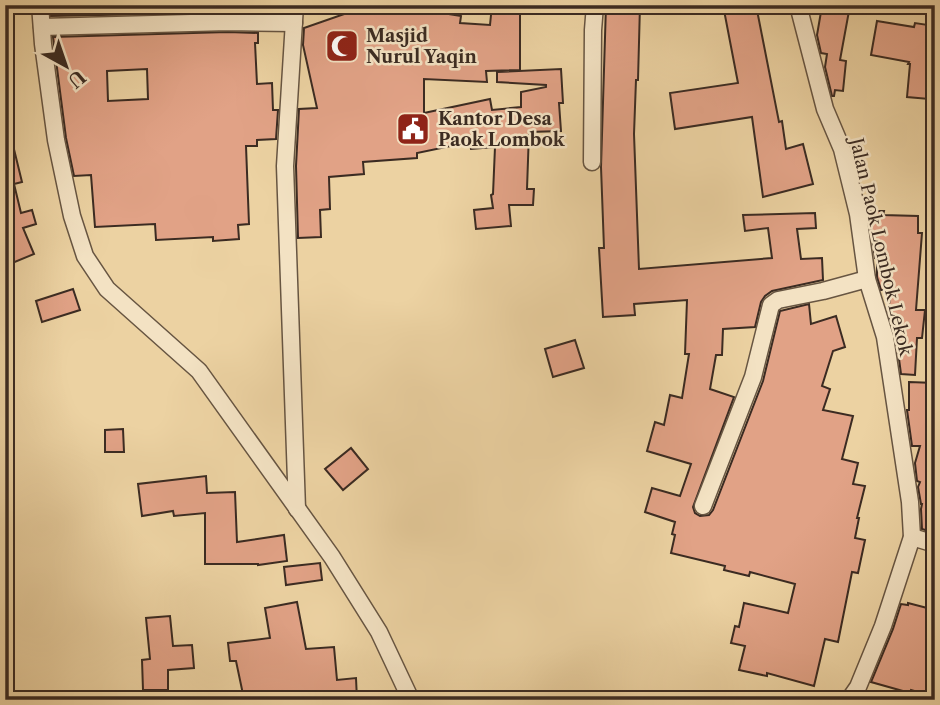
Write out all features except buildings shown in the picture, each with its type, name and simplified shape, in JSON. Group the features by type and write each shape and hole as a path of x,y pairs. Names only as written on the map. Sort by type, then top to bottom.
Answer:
{"street":[{"path":"40,5 56,140 72,216 85,256 107,289 199,371 332,557 379,632 411,700"},
{"path":"295,5 285,166 297,509"},
{"path":"592,162 595,5"},
{"name":"Jalan Paok Lombok Lekok","path":"798,5 825,109 842,149 858,214 867,279 885,337 910,502 912,537 883,626 858,687 849,700"},
{"path":"42,27 294,23"},
{"path":"703,506 752,377 771,306 778,300 867,279"},
{"path":"912,537 935,544"}],"place":[{"name":"Masjid Nurul Yaqin","path":"342,46"},
{"name":"Kantor Desa Paok Lombok","path":"413,129"}]}
